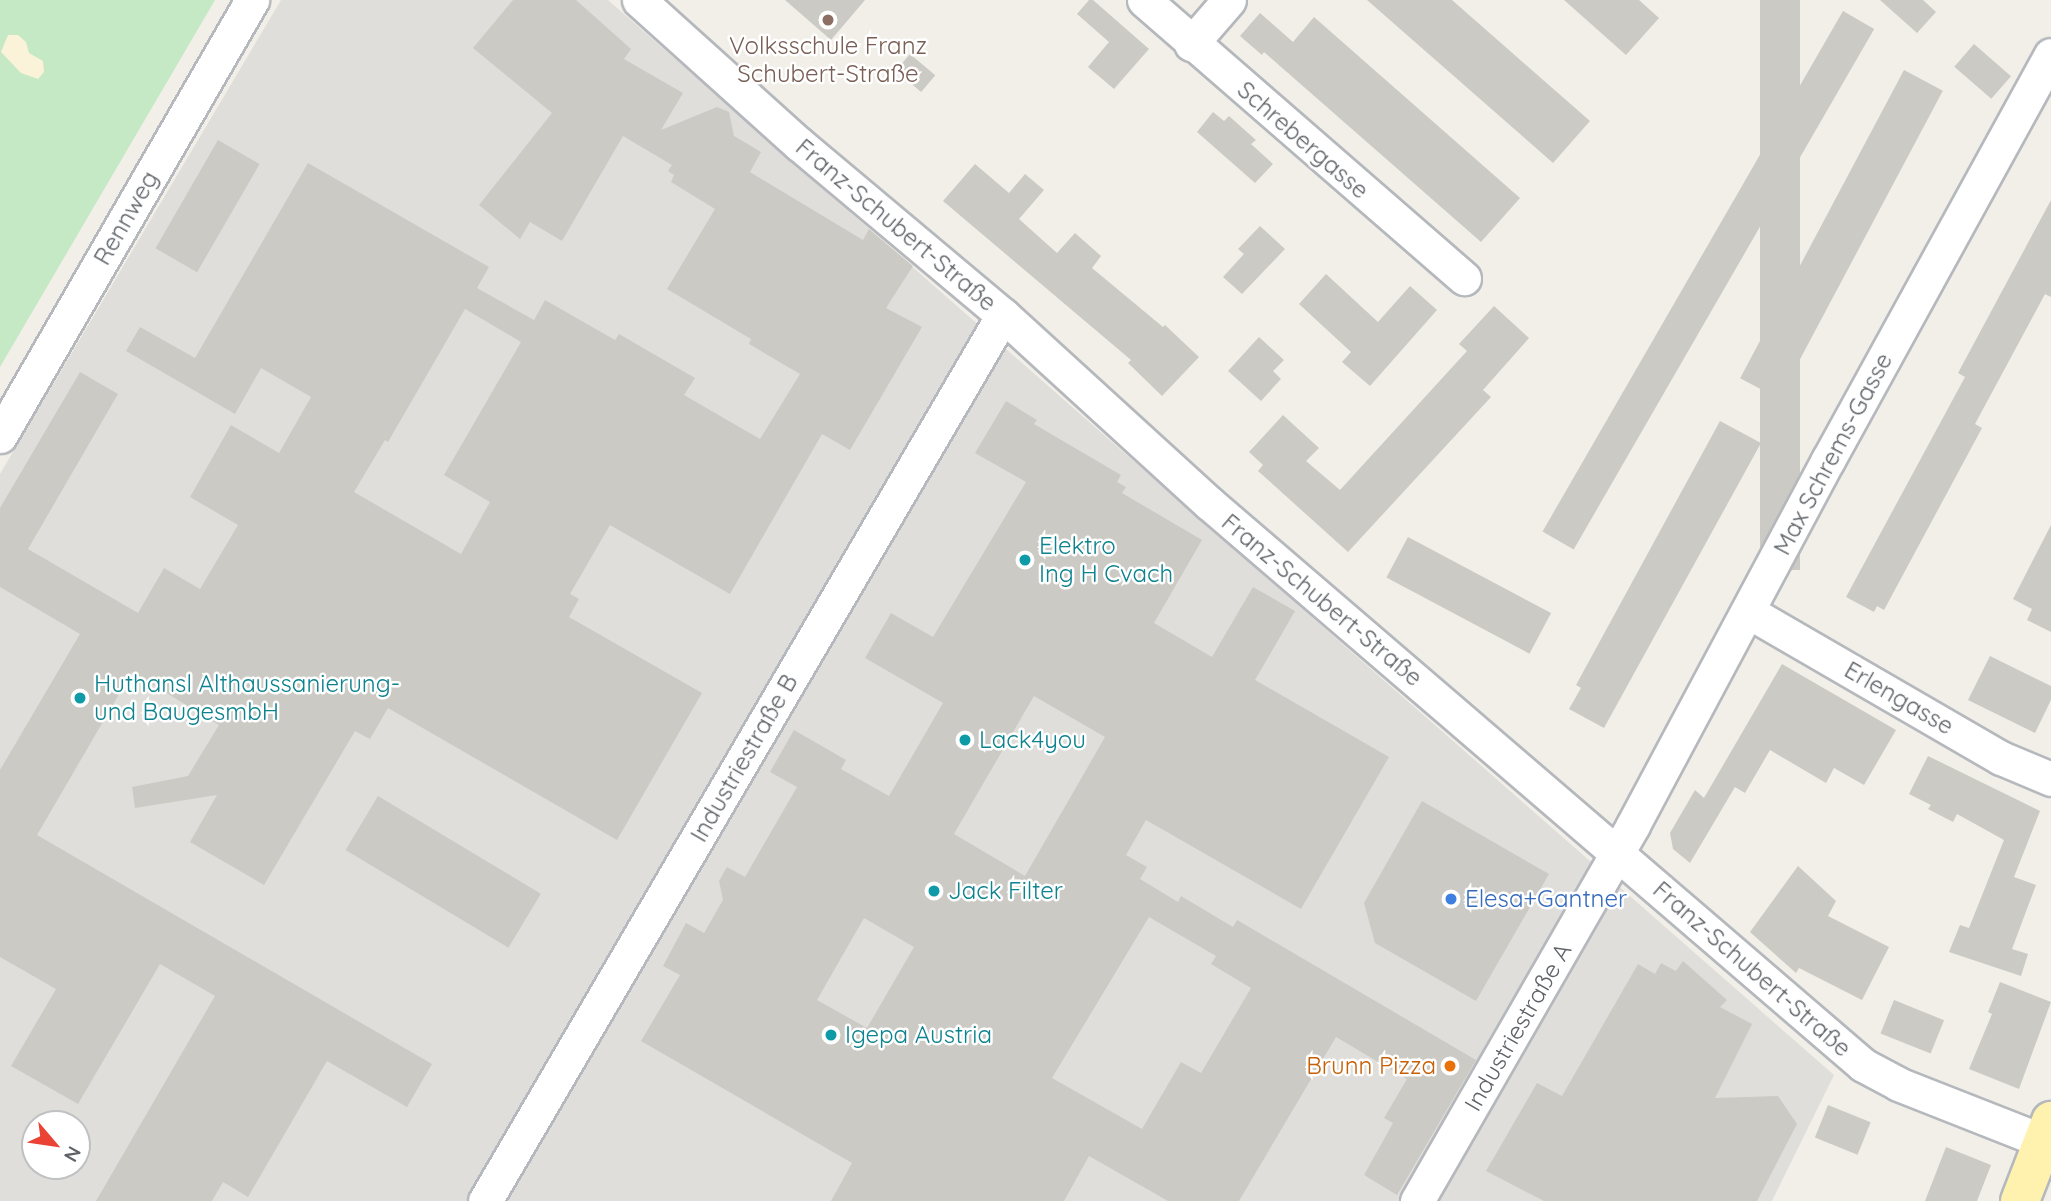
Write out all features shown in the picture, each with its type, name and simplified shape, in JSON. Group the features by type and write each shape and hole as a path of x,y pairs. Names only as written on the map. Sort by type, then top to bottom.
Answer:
{"main road":[{"path":"2020,1201 2047,1131"}],"street":[{"name":"Rennweg","path":"0,436 252,0"},
{"name":"Franz-Schubert-Straße","path":"639,0 799,144 1003,315 1209,503 1863,1065 1898,1084 2047,1131"},
{"name":"Schrebergasse","path":"1144,0 1191,44 1464,278"},
{"path":"1191,44 1229,0"},
{"name":"Max Schrems-Gasse","path":"1618,853 1828,460 2051,55"},
{"name":"Industriestraße B","path":"485,1201 1003,315"},
{"name":"Erlengasse","path":"1749,612 2001,758 2051,779"},
{"name":"Industriestraße A","path":"1417,1201 1618,853"}],"shaded area":[{"path":"281,0 608,0 1834,1075 1772,1201 0,1201 0,474"}],"green space":[{"path":"0,0 215,0 0,367"}],"sand":[{"path":"8,35 18,35 26,42 29,53 43,61 44,72 38,79 21,73 1,52"}],"building":[{"path":"513,0 576,0 631,49 624,59 683,93 661,130 717,107 729,112 734,136 761,152 750,172 863,240 869,229 913,266 886,308 922,327 850,450 822,434 730,594 610,525 570,594 579,599 569,617 702,693 617,840 388,708 370,739 355,731 264,885 190,842 217,795 135,808 132,787 188,776 219,725 132,672 37,835 432,1064 407,1107 327,1061 248,1197 223,1182 212,1201 96,1201 215,996 160,964 78,1104 11,1066 56,989 0,957 0,770 80,634 0,587 0,508 80,372 118,394 28,549 138,613 164,568 200,589 238,525 190,497 231,425 279,453 311,397 261,368 235,414 126,351 140,327 195,358 308,163 489,267 477,288 534,320 545,300 615,340 619,334 695,378 684,395 760,439 800,374 749,344 751,339 667,289 715,209 671,182 674,175 668,171 672,165 623,136 562,241 530,222 520,239 479,205 552,113 473,48","holes":["465,309 521,342 444,475 490,502 461,554 354,492 385,440 388,442"]},
{"name":"Volksschule Franz Schubert-Straße","path":"785,0 865,0 831,40"},
{"path":"1089,0 1093,0 1149,49 1114,89 1088,67 1109,42 1077,14"},
{"path":"1367,0 1452,0 1590,121 1553,163"},
{"path":"1564,0 1639,0 1659,18 1626,55"},
{"path":"1760,0 1800,0 1800,570 1760,570"},
{"path":"1880,0 1923,0 1936,12 1917,33"},
{"path":"1843,11 1874,29 1574,549 1542,531"},
{"path":"1260,13 1293,42 1314,17 1520,198 1481,242 1264,52 1262,55 1240,36"},
{"path":"1974,44 2011,76 1991,99 1954,67"},
{"path":"910,54 935,75 921,92 896,71"},
{"path":"1904,70 1943,91 1779,399 1740,378"},
{"path":"1213,112 1224,121 1229,116 1256,140 1251,144 1273,164 1255,183 1197,132"},
{"path":"218,140 260,164 197,272 156,248"},
{"path":"975,164 1009,193 1025,174 1044,190 1019,219 1057,253 1075,233 1101,256 1092,268 1163,327 1165,325 1199,357 1162,396 1128,363 1131,360 943,201"},
{"path":"2051,200 2051,297 2045,294 1975,424 1982,428 1884,610 1877,606 1874,612 1846,597 1965,377 1958,373"},
{"path":"1260,226 1285,249 1242,294 1223,277 1244,254 1238,249"},
{"path":"1326,274 1378,322 1410,286 1437,310 1370,386 1342,362 1351,352 1299,304"},
{"path":"1494,306 1529,338 1483,390 1491,397 1348,552 1258,471 1263,465 1249,452 1283,415 1319,448 1306,461 1340,490 1467,351 1459,344"},
{"path":"1259,337 1284,360 1273,371 1281,379 1261,401 1228,371"},
{"path":"1006,401 1037,420 1034,424 1121,475 1117,482 1126,487 1122,493 1202,540 1154,623 1212,657 1253,587 1295,611 1255,680 1389,757 1301,909 1146,820 1126,855 1147,867 1140,879 1178,902 1181,896 1233,927 1237,920 1476,1060 1397,1195 1364,1175 1393,1123 1384,1118 1407,1079 1336,1037 1239,1201 1168,1201 1089,1156 1064,1201 831,1201 852,1163 641,1041 680,975 663,966 686,923 704,933 723,900 719,881 727,867 745,877 797,787 770,772 794,730 846,760 841,769 889,796 943,703 865,658 891,613 933,637 1026,482 975,453","holes":["1034,696 1105,737 1025,876 954,834","1149,917 1216,956 1211,964 1251,988 1201,1073 1181,1062 1142,1129 1052,1078","864,918 914,947 867,1028 817,1000"]},
{"path":"1720,421 1761,443 1604,728 1569,709 1581,688 1576,685"},
{"path":"2051,525 2051,632 2027,620 2032,609 2013,599"},
{"path":"1408,537 1551,613 1529,654 1386,578"},
{"path":"1990,656 2051,686 2051,700 2035,733 1968,700"},
{"path":"1782,664 1896,730 1864,785 1834,768 1826,783 1770,750 1745,793 1735,787 1690,863 1673,849 1670,833 1695,790 1704,798"},
{"path":"1928,756 2040,811 2014,877 2036,885 2012,949 2028,954 2021,976 1949,952 1960,925 1969,928 2004,840 1957,814 1953,822 1928,809 1931,805 1909,794"},
{"path":"378,796 541,894 508,948 346,850"},
{"name":"Elesa+Gantner","path":"1422,801 1549,874 1476,1001 1375,943 1364,903"},
{"path":"1798,866 1836,901 1828,916 1889,947 1862,1000 1799,968 1796,973 1750,932"},
{"path":"1683,961 1727,1000 1720,1007 1752,1024 1715,1098 1778,1096 1797,1124 1757,1201 1544,1201 1486,1171 1537,1083 1562,1096 1638,964 1655,974 1661,963 1676,971"},
{"path":"2000,982 2051,1002 2019,1089 1969,1069 1992,1014 1988,1012"},
{"path":"1894,1000 1944,1020 1931,1054 1881,1033"},
{"path":"1828,1105 1871,1122 1858,1155 1815,1137"},
{"path":"1946,1147 1991,1165 1977,1201 1925,1201"}],"place":[{"name":"Volksschule Franz Schubert-Straße","path":"828,20"},
{"name":"Elektro Ing H Cvach","path":"1025,560"},
{"name":"Huthansl Althaussanierung- und BaugesmbH","path":"80,698"},
{"name":"Lack4you","path":"965,740"},
{"name":"Jack Filter","path":"934,891"},
{"name":"Elesa+Gantner","path":"1451,899"},
{"name":"Igepa Austria","path":"831,1035"},
{"name":"Brunn Pizza","path":"1450,1066"}]}
